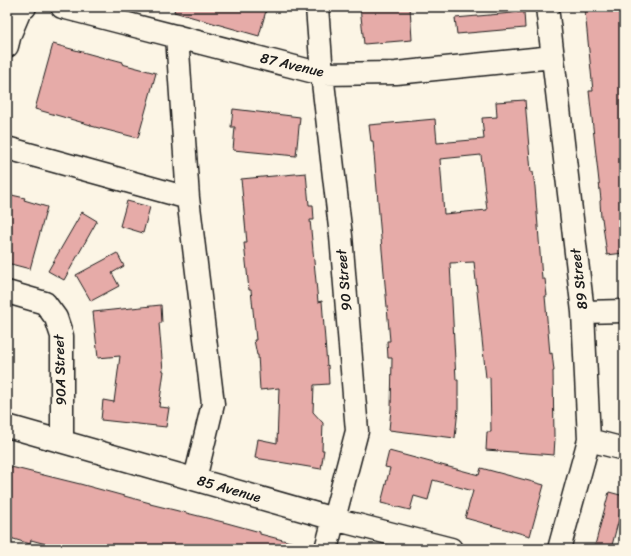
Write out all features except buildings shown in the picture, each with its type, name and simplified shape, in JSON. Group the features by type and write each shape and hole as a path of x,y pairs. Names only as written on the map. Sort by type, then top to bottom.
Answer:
{"street":[{"path":"7,46 10,34 23,7"},
{"name":"87 Avenue","path":"62,7 322,74 396,73 552,57"},
{"name":"90 Street","path":"317,7 322,74 341,236 357,431 326,549"},
{"name":"89 Street","path":"547,7 583,312 589,440 559,549"},
{"path":"177,36 188,198 213,404 195,479"},
{"path":"7,148 188,198"},
{"name":"90A Street","path":"7,292 45,303 56,318 62,336 62,441"},
{"path":"583,312 624,311"},
{"name":"85 Avenue","path":"7,426 334,519 451,549"},
{"path":"589,440 624,449"}]}
